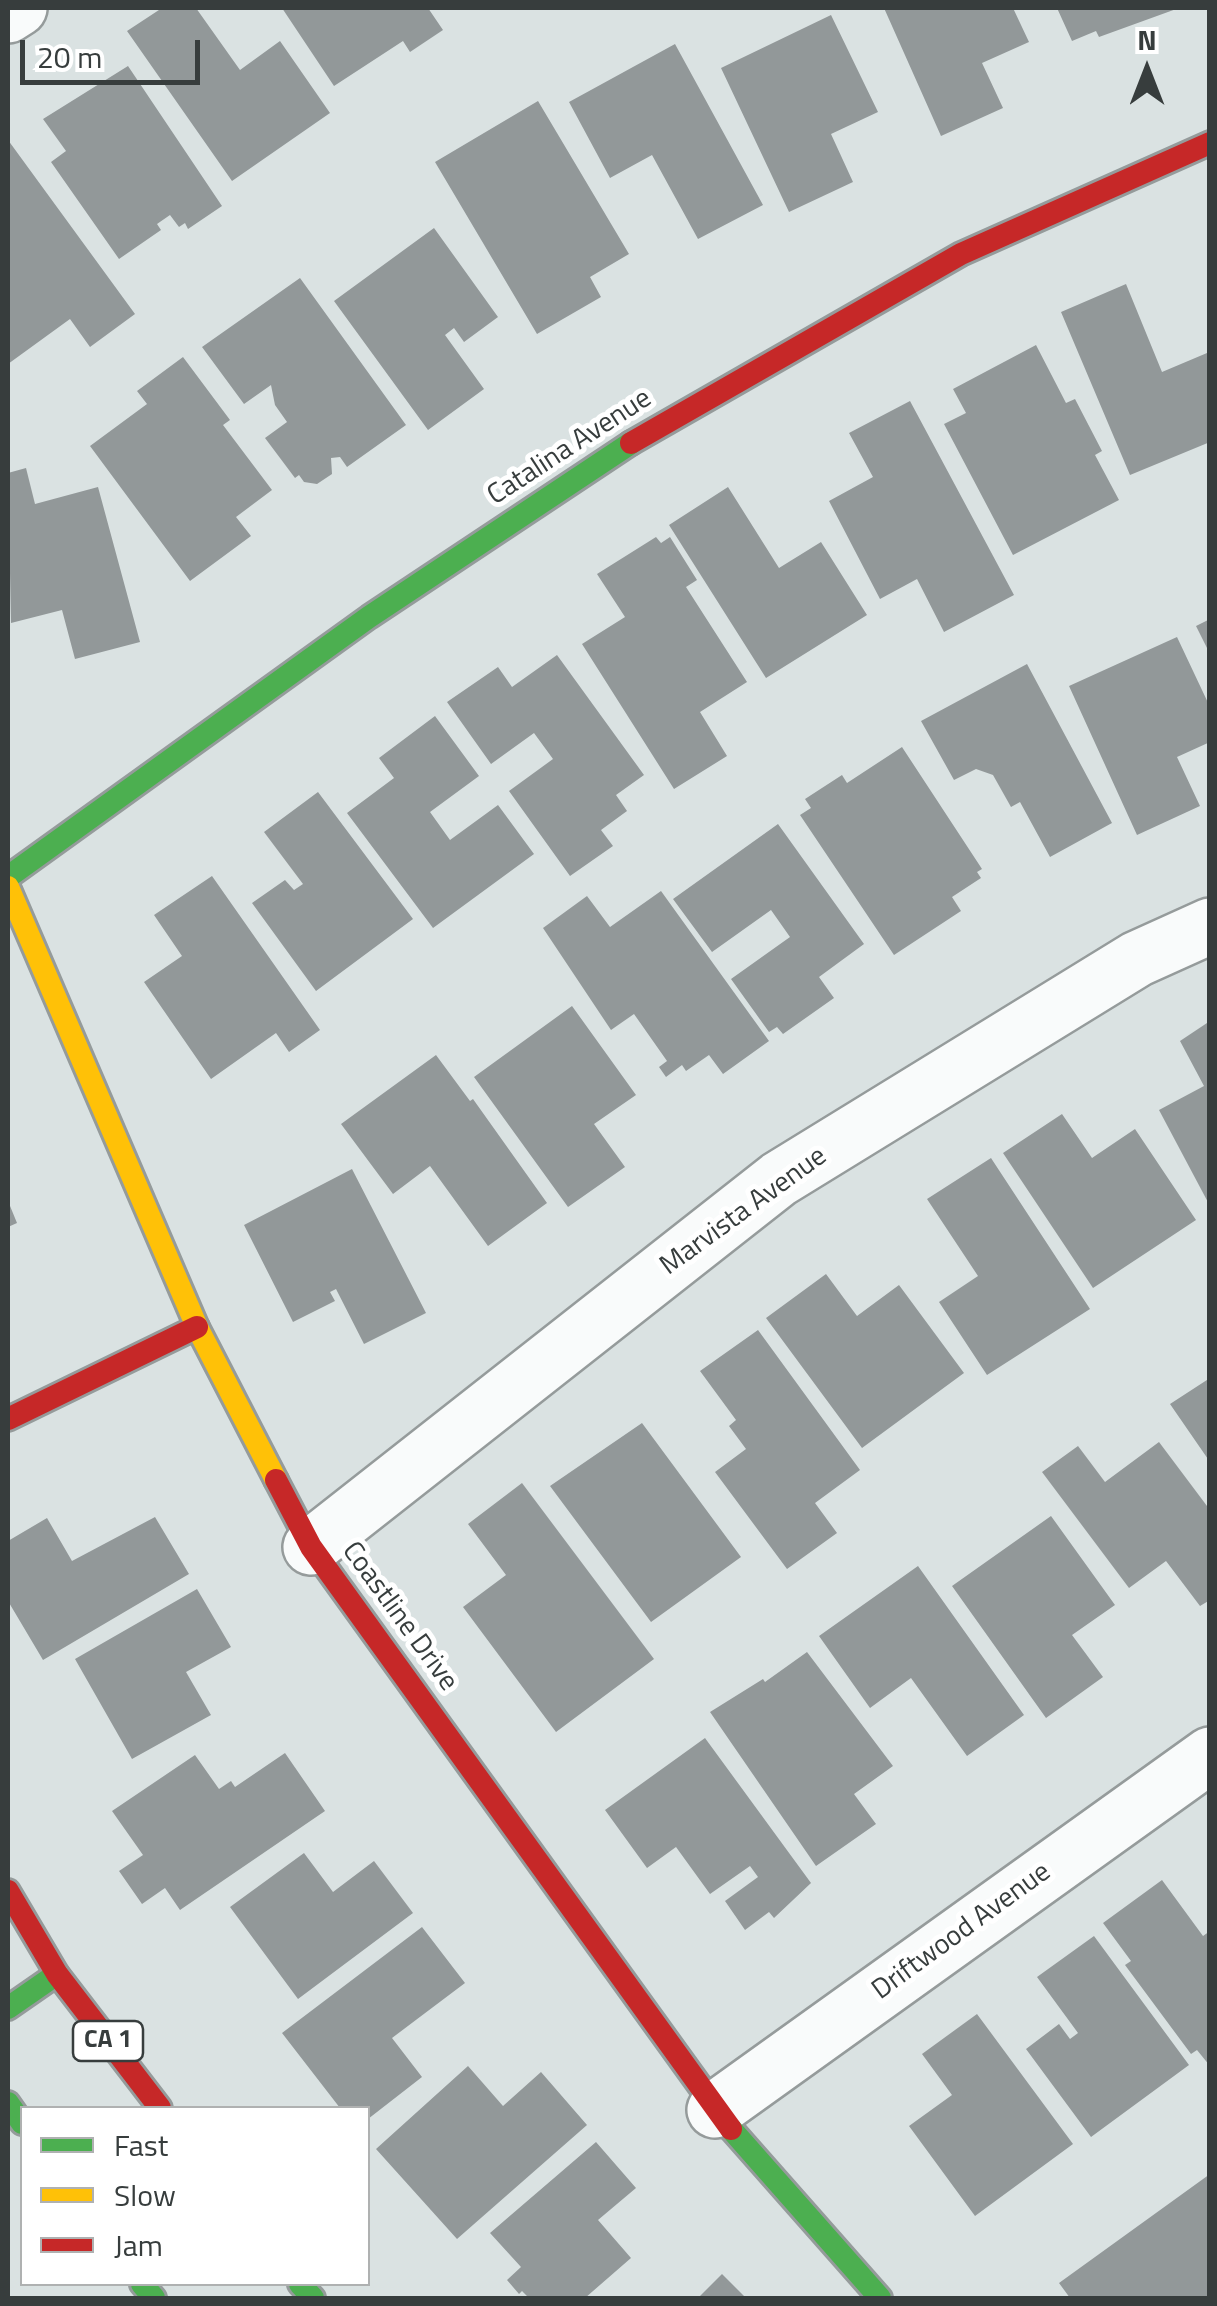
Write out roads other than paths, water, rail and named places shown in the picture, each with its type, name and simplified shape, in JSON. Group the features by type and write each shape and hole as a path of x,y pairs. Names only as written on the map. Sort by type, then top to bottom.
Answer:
{"main road":[{"name":"Catalina Avenue","path":"8,877 368,617 647,432 961,254 1210,143"},
{"name":"Coastline Drive","path":"8,887 197,1326 311,1546 716,2110 880,2298"},
{"path":"8,1419 197,1326"},
{"name":"CA 1","path":"8,1891 57,1974 158,2106"},
{"path":"8,2008 57,1974"}],"street":[{"path":"8,15 19,8"},
{"name":"Marvista Avenue","path":"311,1546 780,1179 1137,959 1210,926"},
{"name":"Driftwood Avenue","path":"716,2110 1210,1754"}]}
